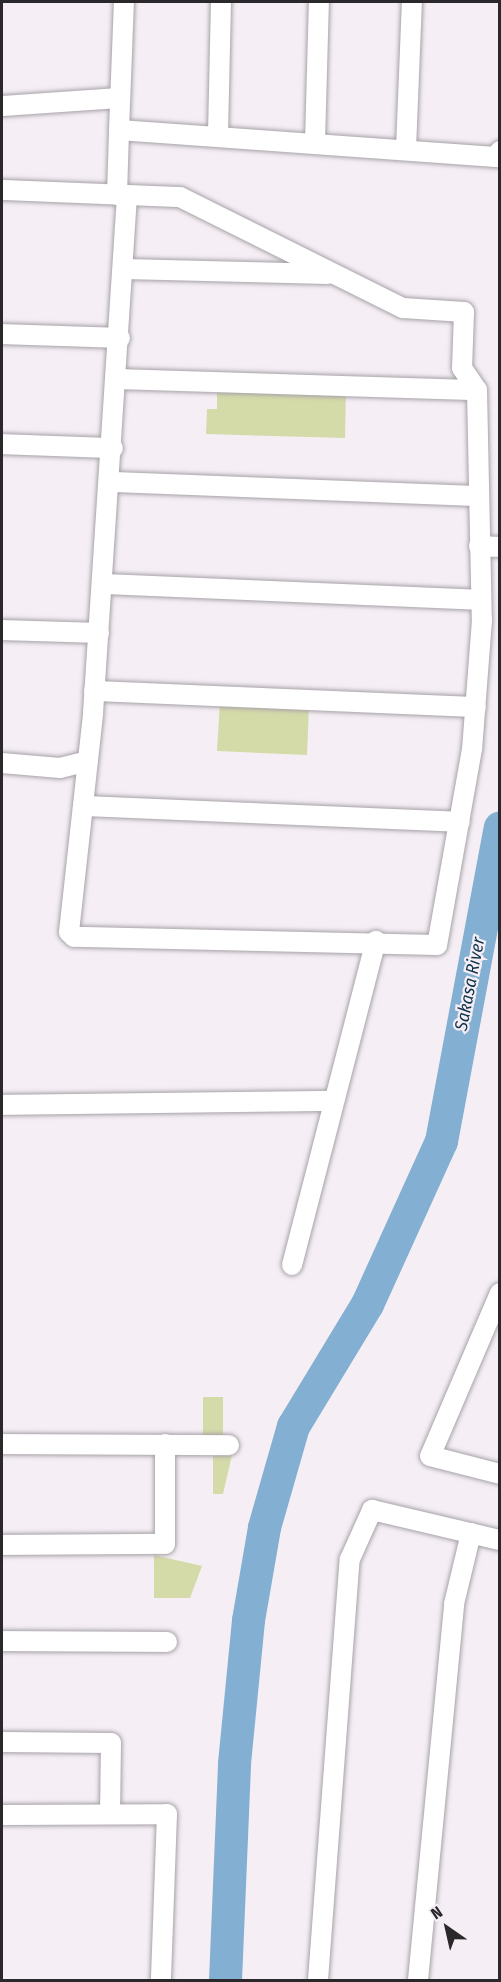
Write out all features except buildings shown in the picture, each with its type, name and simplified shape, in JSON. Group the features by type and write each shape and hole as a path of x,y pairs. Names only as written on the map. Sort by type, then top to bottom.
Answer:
{"street":[{"path":"2,190 122,195 180,197 404,308 464,312 462,368 477,390 479,496 492,547 480,600 476,707 460,822 436,945 376,941 74,937 69,932 88,761 118,379 124,269 122,195 119,130 124,2"},
{"path":"218,134 221,2"},
{"path":"315,141 319,2"},
{"path":"406,149 411,2"},
{"path":"2,106 120,98"},
{"path":"119,130 218,134 499,157 500,151"},
{"path":"124,269 336,274"},
{"path":"2,334 120,338"},
{"path":"118,379 477,390"},
{"path":"2,444 113,448"},
{"path":"111,482 479,496"},
{"path":"103,584 480,600"},
{"path":"2,630 99,633"},
{"path":"94,691 476,707"},
{"path":"2,763 60,768 88,761"},
{"path":"83,806 460,822"},
{"path":"292,1265 330,1101 376,941"},
{"path":"2,1105 330,1101"},
{"path":"500,1293 429,1456 500,1474"},
{"path":"2,1444 229,1445"},
{"path":"2,1545 165,1545 165,1444"},
{"path":"318,1980 350,1559 372,1510 500,1540"},
{"path":"418,1980 454,1604 471,1533"},
{"path":"2,1641 167,1642"},
{"path":"2,1742 111,1743 110,1814"},
{"path":"2,1815 167,1814 161,1980"}],"green space":[{"path":"217,387 346,391 345,438 206,434 207,409 217,409"},
{"path":"220,702 309,705 307,755 217,751"},
{"path":"203,1397 223,1397 223,1435 203,1435"},
{"path":"213,1454 232,1455 223,1494 213,1494"},
{"path":"154,1555 202,1566 190,1598 154,1598"}],"waterway":[{"name":"Sakasa River","path":"225,1980 234,1763 248,1620 264,1527 293,1426 367,1304 441,1141 500,827"}]}
